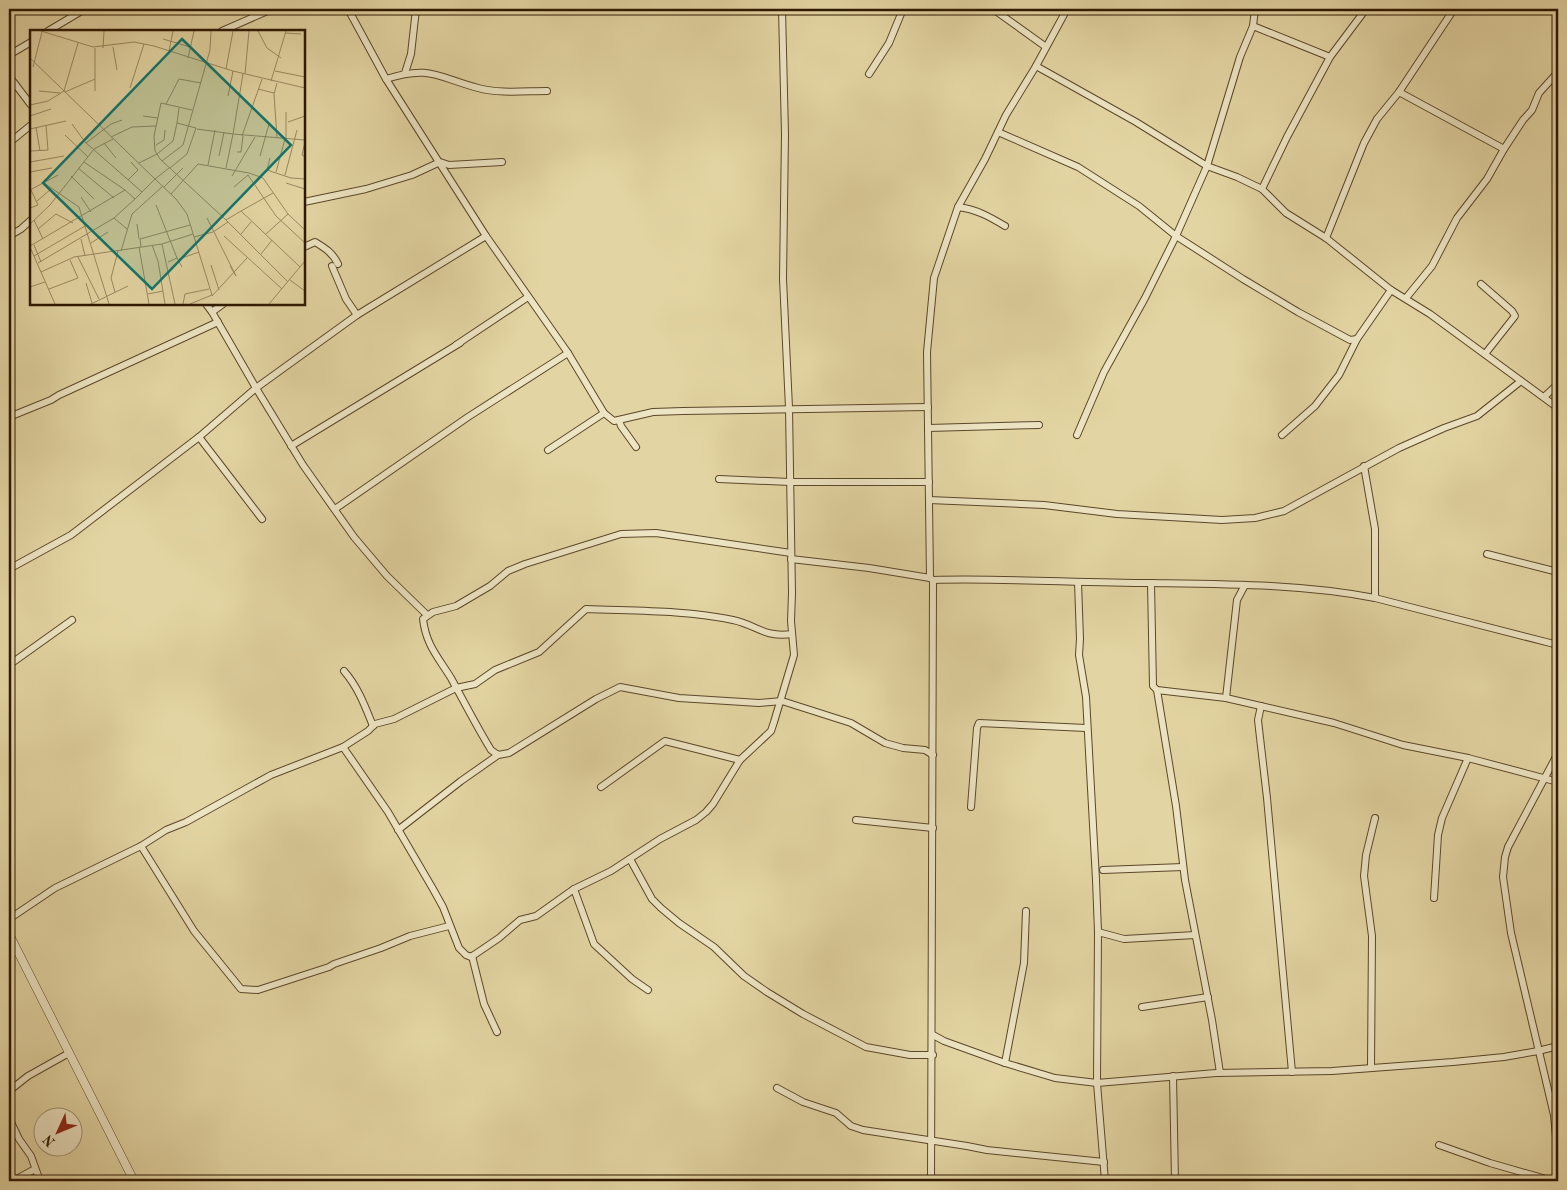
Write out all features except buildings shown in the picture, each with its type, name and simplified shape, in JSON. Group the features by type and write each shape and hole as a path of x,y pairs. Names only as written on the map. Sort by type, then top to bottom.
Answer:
{"street":[{"path":"50,30 84,9"},
{"path":"224,30 272,9"},
{"path":"348,9 386,79 486,236 568,353 604,413 610,419 614,421 653,412 789,408 928,407"},
{"path":"405,73 411,54 416,9"},
{"path":"471,957 499,938 520,920 536,916 574,889 630,859 660,839 696,820 706,812 740,760 771,731 782,701 794,655 792,634 789,408 783,279 786,134 782,9"},
{"path":"869,74 890,43 903,9"},
{"path":"993,9 1046,47"},
{"path":"931,1181 933,755 932,579 927,352 934,278 958,207 985,160 1006,115 1036,66 1067,9"},
{"path":"1077,435 1104,372 1145,298 1176,236 1206,166 1240,57 1253,26 1255,9"},
{"path":"1262,189 1287,137 1330,57 1366,9"},
{"path":"1326,238 1364,143 1377,119 1399,92 1454,9"},
{"path":"1253,26 1330,57"},
{"path":"9,55 30,43"},
{"path":"1036,66 1136,122 1206,166 1237,177 1262,189 1286,213 1326,238 1391,290 1406,298 1558,408"},
{"path":"386,79 405,73 418,72 435,74 479,88 547,92"},
{"path":"1406,298 1432,266 1457,218 1487,179 1504,149 1532,110 1539,93 1558,72"},
{"path":"9,76 30,104"},
{"path":"1399,92 1504,149"},
{"path":"9,143 30,126"},
{"path":"998,132 1078,168 1139,206 1176,236 1298,312 1350,340 1357,339"},
{"path":"305,202 366,190 412,175 440,162 449,165 502,162"},
{"path":"958,207 968,208 986,215 1005,226"},
{"path":"9,236 30,221"},
{"path":"9,568 71,535 199,437 256,388 357,315 486,236"},
{"path":"305,247 315,242 326,248 334,257 346,299 357,315"},
{"path":"1481,284 1512,311 1515,316 1485,354"},
{"path":"1282,435 1315,406 1339,375 1357,339 1391,290"},
{"path":"411,375 528,297"},
{"path":"207,305 291,446 354,537 387,576 427,615"},
{"path":"212,312 222,305"},
{"path":"9,417 51,400 218,322"},
{"path":"291,446 460,343"},
{"path":"472,410 568,353"},
{"path":"335,509 468,417 568,353"},
{"path":"929,500 1044,505 1116,514 1222,520 1255,518 1284,511 1399,448 1477,416 1521,381"},
{"path":"1544,398 1558,384"},
{"path":"548,450 604,413"},
{"path":"619,420 621,426 636,447"},
{"path":"928,428 1039,425"},
{"path":"199,437 262,519"},
{"path":"1364,466 1375,529 1375,598"},
{"path":"719,480 929,482"},
{"path":"498,755 491,750 428,643 423,619 427,615 456,606 490,586 508,571 622,534 656,533 932,579 1245,585 1350,593 1558,645"},
{"path":"1486,554 1558,572"},
{"path":"1078,582 1079,655 1086,697 1086,728 1098,932 1097,1082 1105,1181"},
{"path":"1151,583 1154,686 1157,690 1176,806 1183,867 1208,997 1220,1073"},
{"path":"1226,698 1237,600 1245,585"},
{"path":"9,919 55,888 141,846 156,836 186,822 271,775 343,747 373,726 394,719 456,688 474,684 495,670 539,652 586,608 673,612 706,616 733,620 772,635 792,634"},
{"path":"9,665 72,620"},
{"path":"344,671 356,688 373,726"},
{"path":"398,830 498,755 510,753 596,699 620,687 689,698 758,703 782,701 851,723 885,743 903,748 925,750 933,755"},
{"path":"1157,690 1226,698 1261,706 1334,723 1403,745 1468,758 1510,771 1558,782"},
{"path":"1261,706 1258,720 1292,1072"},
{"path":"971,806 976,728 979,723 1086,728"},
{"path":"601,787 665,741 740,760"},
{"path":"343,747 388,812 443,906 449,926 459,948 466,956 472,956 484,1004 497,1032"},
{"path":"1558,753 1508,847 1503,877 1511,933 1538,1051 1556,1115 1558,1158"},
{"path":"1434,898 1438,835 1442,818 1468,758"},
{"path":"1371,1067 1372,936 1364,876 1366,855 1376,818"},
{"path":"856,820 933,828"},
{"path":"141,846 194,931 241,989 258,990 328,967 410,936 449,926"},
{"path":"630,859 652,898 661,908 714,947 744,976 767,992 803,1014 866,1047 910,1056 933,1055"},
{"path":"1103,870 1183,867"},
{"path":"574,889 594,944 632,979 648,990"},
{"path":"1005,1063 1024,963 1026,911"},
{"path":"1098,932 1124,939 1195,935"},
{"path":"9,934 134,1181"},
{"path":"1142,1007 1208,997"},
{"path":"933,1035 944,1041 1005,1063 1055,1078 1097,1082 1220,1073 1292,1072 1453,1062 1538,1051 1558,1046"},
{"path":"9,1091 28,1076 68,1053"},
{"path":"1173,1076 1175,1181"},
{"path":"776,1088 803,1102 836,1114 851,1126 863,1130 987,1150 1104,1162"},
{"path":"9,1118 19,1139 31,1156 40,1181"},
{"path":"1439,1146 1553,1181"},
{"path":"14,1181 35,1169"}]}
